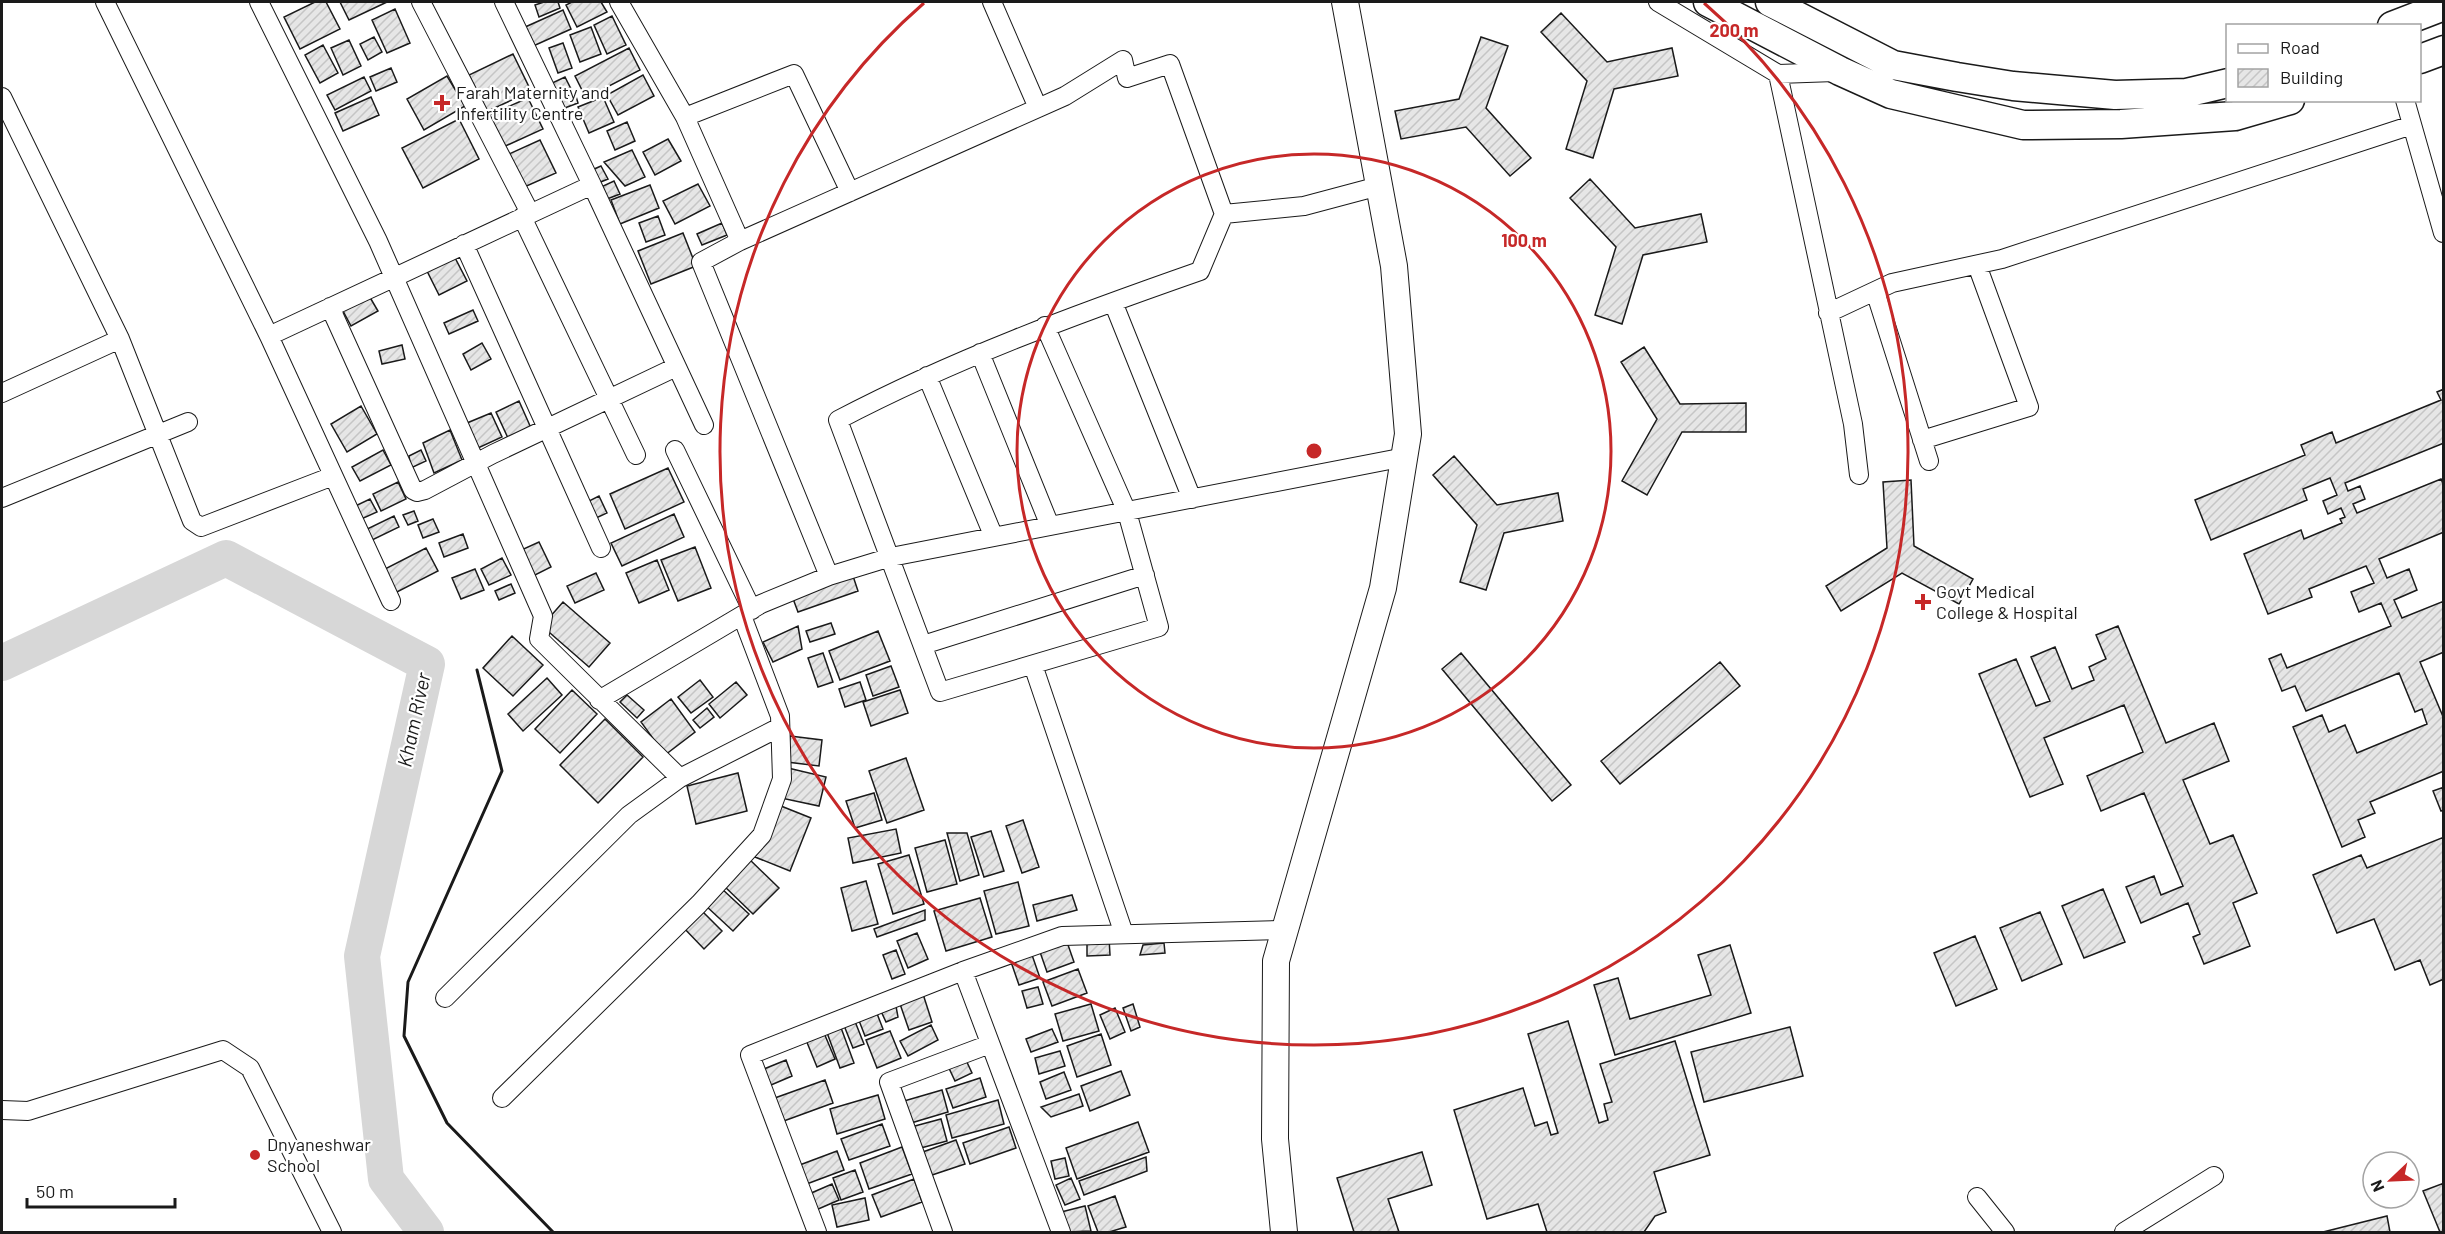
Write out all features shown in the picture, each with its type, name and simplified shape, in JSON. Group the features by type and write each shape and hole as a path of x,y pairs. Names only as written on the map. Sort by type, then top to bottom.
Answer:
{"main road":[{"path":"1708,2 1840,71 1891,94 2023,125 2121,124 2235,116 2283,102"},
{"path":"1777,3 1893,65 1968,79 2013,86 2115,95 2186,93 2226,83"},
{"path":"2397,24 2444,6"},
{"path":"2421,59 2444,50"}],"street":[{"path":"105,2 268,336 391,602"},
{"path":"259,2 394,276 477,464 543,616 540,639 680,778"},
{"path":"421,2 526,215 636,455"},
{"path":"504,2 704,425"},
{"path":"619,2 685,117 740,241"},
{"path":"992,2 1038,108"},
{"path":"1284,1233 1275,1139 1276,961 1283,930 1383,588 1408,434 1394,266 1345,2"},
{"path":"1658,2 1778,74 1840,71"},
{"path":"829,576 701,262 740,241 1065,96 1123,60 1127,78 1170,64 1224,214 1200,271 1045,326 927,376 838,420 940,693 1159,627 1127,512 1045,326"},
{"path":"1778,74 1853,424 1859,475"},
{"path":"685,117 794,75 850,192"},
{"path":"2,97 120,339 192,521 201,527 333,476"},
{"path":"2405,102 2436,184 2444,233"},
{"path":"1828,313 1892,283 2002,259 2412,125"},
{"path":"268,336 592,185"},
{"path":"1224,214 1304,206 1379,186"},
{"path":"464,244 601,548"},
{"path":"1922,440 2029,407 1977,265"},
{"path":"1875,291 1929,461"},
{"path":"1113,302 1192,499"},
{"path":"330,306 413,490 421,492 493,454 676,367"},
{"path":"3,390 120,339"},
{"path":"980,353 1050,526"},
{"path":"927,376 993,535"},
{"path":"2,498 188,422"},
{"path":"502,1098 699,904 762,835 782,779 780,716 747,613 675,450"},
{"path":"599,700 747,613 829,576 891,557 993,535 1127,512 1405,457"},
{"path":"923,645 1145,575"},
{"path":"1033,665 1124,934"},
{"path":"445,998 628,815 680,778 780,727"},
{"path":"817,1233 750,1055 963,971 1062,936 1283,930"},
{"path":"963,971 1061,1233"},
{"path":"943,1233 889,1082 990,1044"},
{"path":"2,1110 28,1111 223,1050 250,1068 332,1233"},
{"path":"2124,1233 2214,1176"},
{"path":"1977,1197 2005,1233"}],"building":[{"path":"315,2 326,2 340,29 300,49 284,17"},
{"path":"340,2 387,2 349,20"},
{"path":"544,2 558,2 560,8 539,17 535,5"},
{"path":"572,2 601,2 607,12 577,27 566,5"},
{"path":"395,9 410,43 387,53 372,20"},
{"path":"563,10 571,29 531,47 523,28"},
{"path":"1561,13 1607,62 1672,48 1678,76 1614,89 1593,158 1566,149 1587,81 1541,32"},
{"path":"612,16 626,45 607,54 594,25"},
{"path":"591,27 601,54 580,62 570,35"},
{"path":"374,37 382,52 368,60 360,44"},
{"path":"1481,37 1508,46 1486,108 1531,158 1510,176 1466,127 1401,139 1395,111 1459,99"},
{"path":"349,40 361,66 343,75 331,48"},
{"path":"563,43 572,68 558,73 549,48"},
{"path":"323,45 338,73 320,83 305,55"},
{"path":"629,48 640,70 586,98 575,76"},
{"path":"513,54 531,91 486,112 469,75"},
{"path":"391,68 397,82 376,91 370,77"},
{"path":"643,75 654,96 618,115 607,95"},
{"path":"447,76 465,106 424,130 407,99"},
{"path":"364,77 371,91 335,110 327,95"},
{"path":"565,77 571,89 556,96 550,84"},
{"path":"575,93 578,103 562,109 558,100"},
{"path":"371,97 379,115 343,131 335,113"},
{"path":"603,97 614,122 589,133 578,107"},
{"path":"528,98 543,129 501,148 487,116"},
{"path":"459,119 479,159 423,188 402,148"},
{"path":"627,122 635,141 615,150 607,131"},
{"path":"668,139 681,161 655,175 643,152"},
{"path":"540,140 556,173 522,188 507,155"},
{"path":"632,150 645,177 625,186 604,162"},
{"path":"601,166 608,179 598,183 592,170"},
{"path":"1590,179 1635,228 1701,214 1707,242 1643,255 1622,324 1595,315 1616,247 1570,198"},
{"path":"614,181 620,194 607,199 601,187"},
{"path":"698,184 710,206 675,224 663,201"},
{"path":"650,185 659,208 620,224 611,200"},
{"path":"658,216 665,235 646,242 639,223"},
{"path":"722,223 727,235 702,245 697,234"},
{"path":"683,233 696,266 651,284 638,251"},
{"path":"453,254 467,281 439,295 426,269"},
{"path":"368,294 378,311 351,326 342,309"},
{"path":"473,310 478,321 449,334 444,323"},
{"path":"482,343 491,359 471,370 463,354"},
{"path":"402,345 405,359 382,364 379,351"},
{"path":"1644,347 1680,404 1746,403 1746,432 1682,432 1647,495 1622,481 1657,419 1621,362"},
{"path":"2444,389 2444,443 2345,483 2348,491 2360,486 2365,499 2353,504 2357,513 2441,479 2444,486 2444,532 2379,559 2387,578 2409,569 2417,590 2394,600 2402,618 2444,601 2444,652 2420,662 2444,719 2444,771 2370,802 2375,813 2358,820 2365,837 2342,847 2293,727 2322,715 2329,732 2345,725 2357,753 2427,724 2422,709 2415,712 2399,673 2306,711 2295,686 2282,691 2269,659 2281,654 2287,668 2391,626 2381,603 2359,612 2351,592 2374,583 2366,566 2309,589 2312,597 2268,614 2244,554 2301,530 2304,539 2342,523 2340,519 2345,517 2341,508 2328,514 2323,501 2337,495 2330,478 2303,489 2307,500 2211,540 2195,500 2305,455 2301,445 2332,432 2336,443 2441,400 2437,392"},
{"path":"519,401 531,428 508,438 496,412"},
{"path":"361,406 377,434 347,452 331,424"},
{"path":"491,413 502,437 478,448 467,423"},
{"path":"450,430 462,460 434,473 423,443"},
{"path":"383,450 391,465 360,481 352,467"},
{"path":"421,450 426,461 411,468 409,456"},
{"path":"1454,456 1497,505 1558,493 1563,521 1504,533 1486,590 1460,582 1477,525 1433,475"},
{"path":"668,468 684,502 625,529 610,494"},
{"path":"1911,480 1914,546 1973,579 1959,604 1902,573 1841,611 1826,586 1887,548 1883,482"},
{"path":"398,482 406,499 381,511 373,494"},
{"path":"599,496 607,513 594,519 587,502"},
{"path":"370,499 377,512 359,520 353,507"},
{"path":"414,511 418,521 408,525 403,515"},
{"path":"674,514 684,537 622,566 611,543"},
{"path":"394,516 399,527 368,542 363,531"},
{"path":"433,519 439,532 423,538 418,525"},
{"path":"463,534 468,548 444,557 439,543"},
{"path":"539,542 551,567 531,577 519,551"},
{"path":"695,547 711,588 678,601 661,560"},
{"path":"426,548 438,571 393,594 381,571"},
{"path":"502,558 511,575 489,585 481,569"},
{"path":"657,560 669,590 639,603 626,573"},
{"path":"475,569 484,590 461,599 452,578"},
{"path":"596,573 604,590 575,603 567,586"},
{"path":"853,576 858,591 798,612 792,596"},
{"path":"511,584 515,593 499,600 495,591"},
{"path":"563,602 610,643 589,667 542,626"},
{"path":"831,623 835,634 810,642 806,631"},
{"path":"798,626 802,649 773,662 763,642"},
{"path":"2118,626 2166,743 2214,723 2229,761 2183,780 2210,844 2233,835 2257,893 2233,903 2250,946 2204,964 2193,937 2200,934 2188,903 2141,923 2126,887 2154,876 2161,895 2183,886 2144,793 2101,811 2087,776 2143,752 2124,705 2044,738 2063,784 2030,797 1979,674 2016,659 2036,706 2050,701 2031,657 2055,647 2072,689 2094,680 2089,667 2106,659 2096,635"},
{"path":"878,631 890,661 840,680 829,651"},
{"path":"512,636 543,665 513,696 483,668"},
{"path":"823,653 833,682 818,687 808,658"},
{"path":"1461,653 1571,785 1552,801 1442,669"},
{"path":"1720,662 1740,686 1620,784 1601,761"},
{"path":"891,666 899,687 873,696 866,675"},
{"path":"547,678 562,695 523,731 508,714"},
{"path":"700,680 713,697 691,713 678,697"},
{"path":"736,682 747,695 720,718 709,704"},
{"path":"860,682 866,700 845,707 839,689"},
{"path":"572,690 597,714 560,753 535,729"},
{"path":"900,690 908,713 871,726 863,702"},
{"path":"627,695 644,710 637,718 620,702"},
{"path":"671,699 695,732 665,755 641,722"},
{"path":"707,708 714,717 700,728 693,720"},
{"path":"605,719 643,757 598,803 560,765"},
{"path":"790,736 822,740 819,766 787,762"},
{"path":"906,758 924,810 887,823 869,771"},
{"path":"788,768 826,777 819,806 781,798"},
{"path":"738,773 747,811 696,824 687,786"},
{"path":"2444,787 2444,810 2441,811 2433,791"},
{"path":"874,793 882,820 855,828 846,801"},
{"path":"776,804 811,818 790,871 755,857"},
{"path":"1023,820 1039,867 1022,873 1006,826"},
{"path":"896,829 901,853 853,863 848,838"},
{"path":"991,831 1004,871 984,877 971,837"},
{"path":"947,833 967,833 979,875 960,881"},
{"path":"2444,837 2444,979 2430,985 2420,960 2395,970 2374,919 2337,933 2313,875 2361,855 2367,868"},
{"path":"945,840 957,884 927,892 915,848"},
{"path":"909,855 924,904 893,914 878,864"},
{"path":"747,857 779,888 753,914 722,884"},
{"path":"866,881 878,924 852,931 841,888"},
{"path":"1018,882 1029,926 996,934 984,891"},
{"path":"721,888 749,914 733,931 705,905"},
{"path":"2103,889 2125,942 2084,958 2062,906"},
{"path":"1072,895 1077,910 1037,921 1033,905"},
{"path":"980,898 992,937 946,951 934,911"},
{"path":"700,909 722,931 704,949 682,926"},
{"path":"925,910 925,920 877,937 874,929"},
{"path":"2040,912 2062,964 2022,981 2000,928"},
{"path":"917,933 928,959 908,968 897,941"},
{"path":"1975,936 1997,989 1956,1006 1934,953"},
{"path":"1109,938 1110,955 1087,956 1087,939"},
{"path":"1067,942 1074,962 1047,972 1040,952"},
{"path":"1164,943 1165,953 1140,955 1143,945"},
{"path":"1730,945 1751,1013 1615,1055 1594,985 1618,978 1630,1019 1711,995 1698,955"},
{"path":"896,950 905,974 892,979 883,955"},
{"path":"1031,952 1040,978 1019,985 1010,959"},
{"path":"1078,969 1087,993 1052,1006 1043,982"},
{"path":"1038,987 1043,1004 1027,1008 1022,991"},
{"path":"923,994 932,1022 909,1030 899,1001"},
{"path":"895,1001 898,1017 886,1022 880,1009"},
{"path":"1091,1004 1099,1031 1063,1041 1055,1014"},
{"path":"1133,1004 1140,1027 1131,1031 1123,1008"},
{"path":"1115,1008 1125,1032 1110,1039 1100,1015"},
{"path":"876,1011 883,1029 865,1036 858,1018"},
{"path":"854,1019 864,1044 853,1048 843,1023"},
{"path":"1568,1021 1599,1123 1608,1120 1604,1104 1612,1102 1600,1064 1675,1041 1710,1155 1654,1172 1666,1212 1655,1216 1644,1232 1547,1232 1538,1204 1487,1219 1454,1110 1523,1088 1535,1126 1547,1122 1551,1135 1558,1133 1528,1034"},
{"path":"840,1025 854,1063 840,1068 826,1030"},
{"path":"931,1025 938,1040 908,1056 900,1041"},
{"path":"1790,1027 1803,1076 1704,1102 1691,1052"},
{"path":"1052,1029 1058,1042 1031,1052 1026,1039"},
{"path":"890,1031 901,1058 877,1068 866,1040"},
{"path":"824,1033 835,1059 817,1067 806,1040"},
{"path":"1101,1034 1111,1065 1077,1077 1067,1046"},
{"path":"1060,1051 1065,1066 1039,1074 1035,1058"},
{"path":"965,1058 972,1073 955,1081 948,1066"},
{"path":"786,1060 792,1076 771,1085 764,1069"},
{"path":"1121,1071 1130,1095 1090,1111 1081,1086"},
{"path":"1064,1072 1071,1090 1046,1099 1040,1082"},
{"path":"980,1078 986,1097 953,1108 946,1089"},
{"path":"825,1080 833,1103 781,1122 772,1099"},
{"path":"942,1090 948,1112 911,1123 904,1101"},
{"path":"1079,1094 1083,1106 1051,1117 1041,1107"},
{"path":"878,1095 885,1119 837,1134 830,1109"},
{"path":"998,1100 1004,1124 952,1138 946,1115"},
{"path":"941,1119 947,1141 917,1149 911,1127"},
{"path":"1138,1122 1149,1152 1077,1179 1066,1148"},
{"path":"882,1124 890,1146 849,1160 841,1139"},
{"path":"1009,1127 1016,1148 970,1164 963,1143"},
{"path":"956,1140 965,1164 929,1176 920,1153"},
{"path":"902,1147 912,1174 869,1189 860,1163"},
{"path":"837,1151 844,1170 804,1185 797,1166"},
{"path":"1422,1152 1432,1185 1388,1199 1399,1232 1354,1232 1337,1178"},
{"path":"1146,1157 1147,1171 1084,1195 1079,1181"},
{"path":"1065,1158 1069,1176 1055,1179 1051,1161"},
{"path":"855,1170 863,1192 841,1200 833,1178"},
{"path":"1071,1178 1080,1199 1065,1205 1056,1185"},
{"path":"914,1179 922,1202 881,1217 872,1195"},
{"path":"2444,1183 2444,1232 2440,1232 2423,1191"},
{"path":"832,1184 839,1200 816,1210 809,1194"},
{"path":"1115,1196 1126,1227 1109,1232 1098,1232 1088,1206"},
{"path":"865,1198 869,1220 837,1227 832,1205"},
{"path":"1085,1206 1091,1231 1067,1232 1061,1212"},
{"path":"2387,1216 2390,1232 2323,1232"}],"waterway":[{"name":"Kham River","path":"2,663 226,558 427,664 362,956 386,1179 426,1232"}],"wall":[{"path":"477,670 502,771 408,982 404,1036 447,1123 553,1232"}],"place":[{"name":"Farah Maternity and Infertility Centre","path":"442,103"},
{"name":"Govt Medical College & Hospital","path":"1923,602"},
{"name":"Dnyaneshwar School","path":"255,1155"}]}
